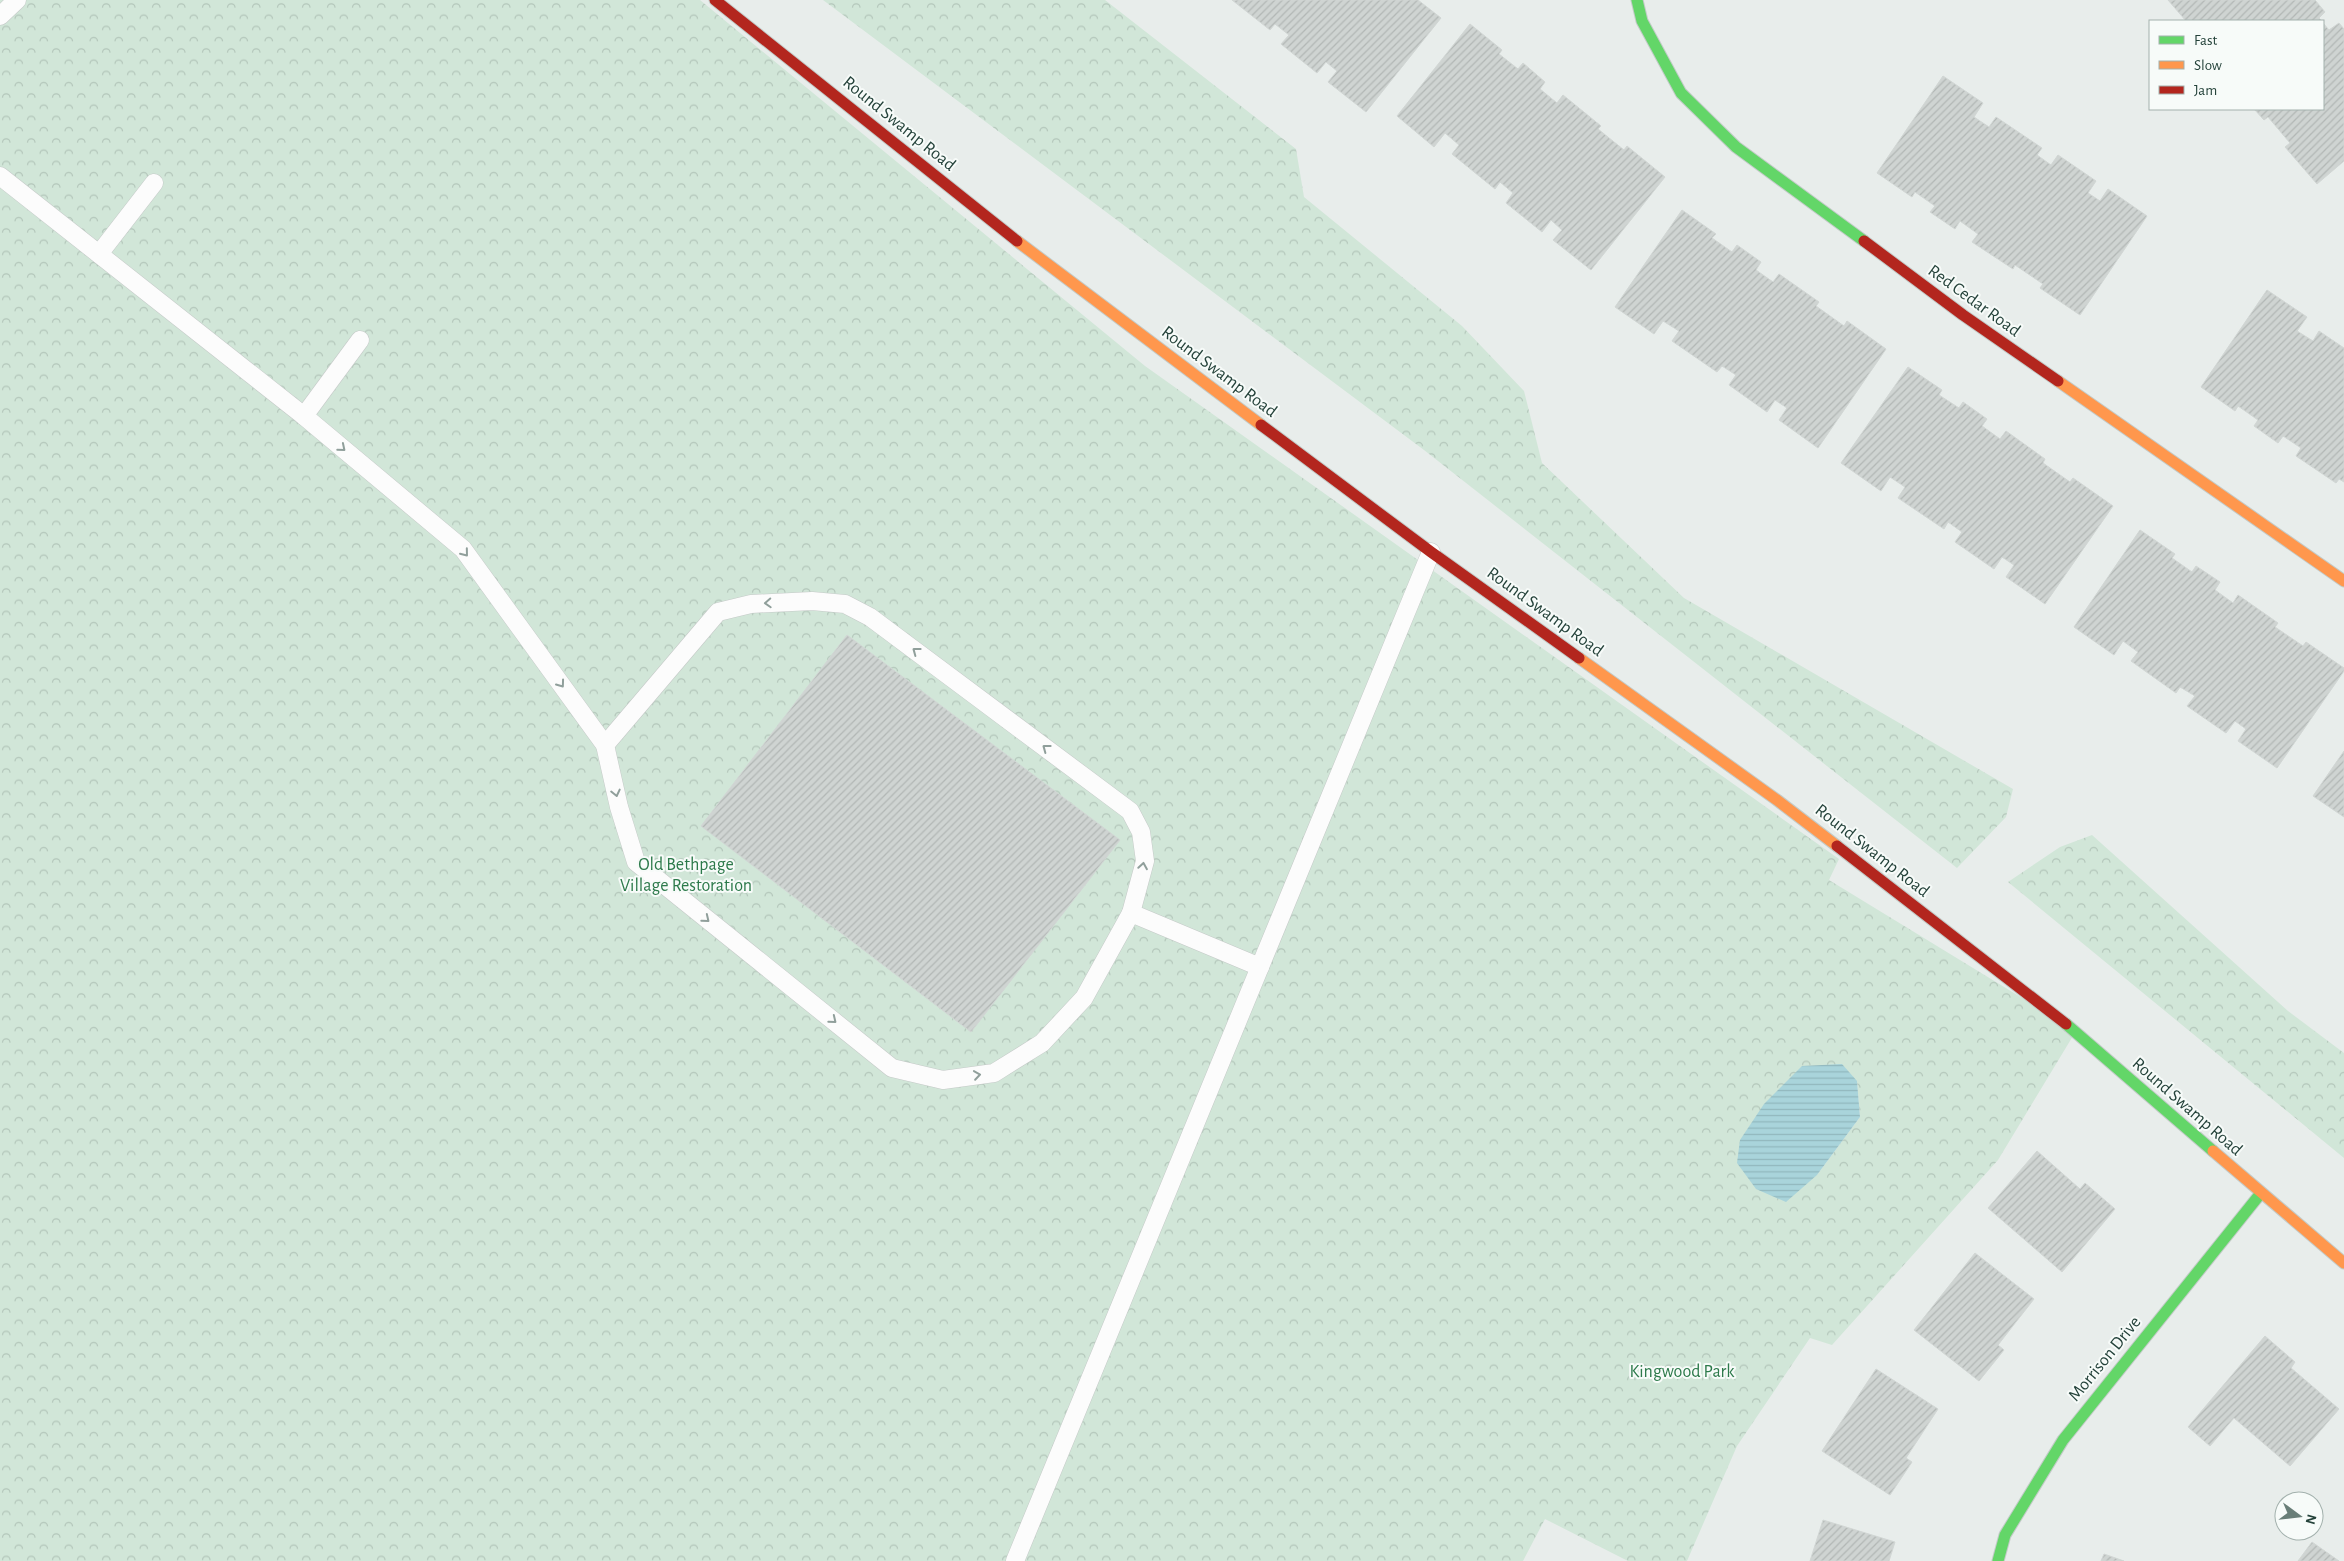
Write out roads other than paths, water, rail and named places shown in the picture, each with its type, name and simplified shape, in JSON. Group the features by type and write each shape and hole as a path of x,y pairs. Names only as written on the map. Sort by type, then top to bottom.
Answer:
{"main road":[{"name":"Round Swamp Road","path":"715,0 1056,272 1432,552 1777,800 2076,1030 2103,1057 2344,1264"},
{"name":"Red Cedar Road","path":"1637,0 1642,22 1681,93 1736,147 1963,315 2344,581"},
{"name":"Morrison Drive","path":"1998,1561 2005,1535 2063,1440 2260,1193"}],"lane":[{"path":"0,16 17,0"},
{"path":"0,176 304,416 463,548 605,745 619,807 636,862 892,1068 943,1080 994,1073 1042,1043 1084,998 1131,913 1144,861 1141,832 1130,811 870,617 845,604 812,601 751,604 718,612 605,745"},
{"path":"99,254 154,183"},
{"path":"304,416 360,340"},
{"path":"1015,1561 1432,552"},
{"path":"1131,913 1260,967"}],"water":[{"path":"1842,1064 1857,1081 1860,1117 1817,1175 1786,1202 1756,1189 1737,1163 1740,1140 1764,1104 1802,1066"}],"park label":[{"name":"Old Bethpage Village Restoration","path":"686,875"},
{"name":"Kingwood Park","path":"1682,1372"}]}
